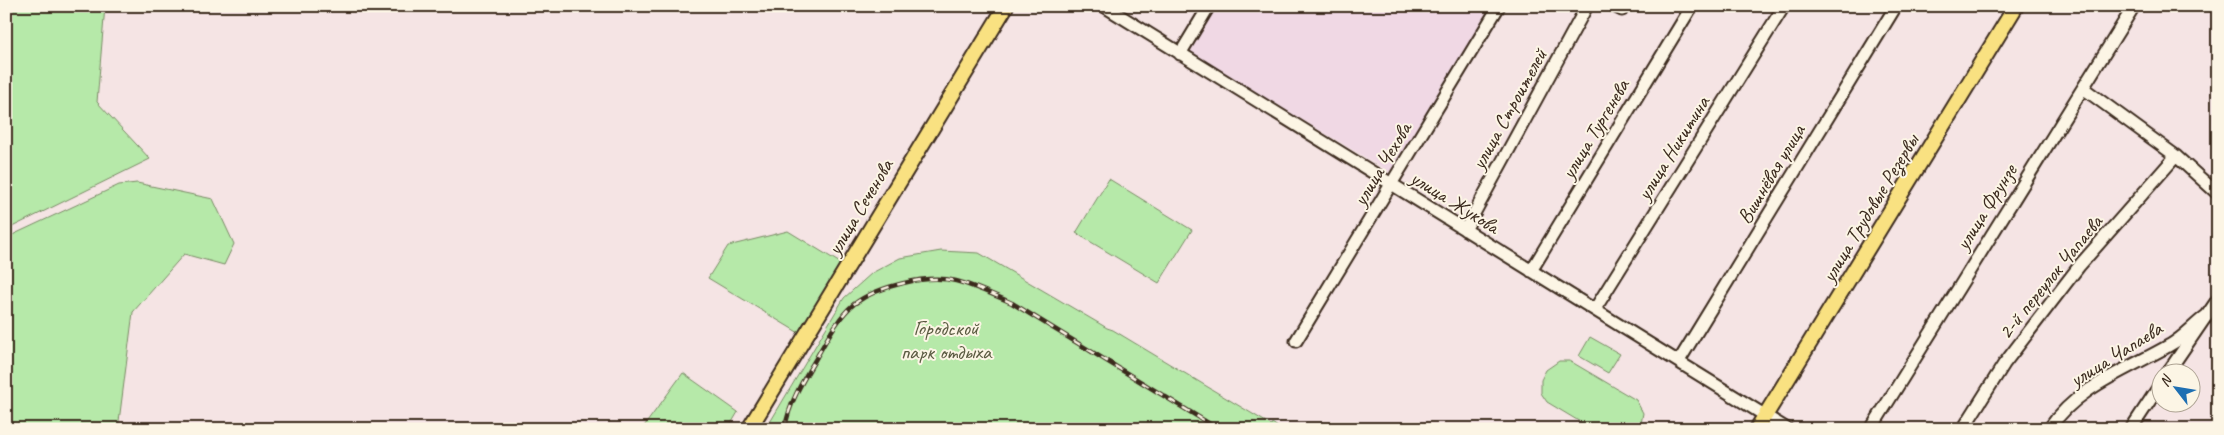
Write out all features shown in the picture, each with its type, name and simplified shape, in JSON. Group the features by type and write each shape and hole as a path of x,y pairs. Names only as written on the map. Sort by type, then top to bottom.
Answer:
{"main road":[{"name":"улица Сеченова","path":"749,429 1006,6"},
{"name":"улица Трудовые Резервы","path":"1757,429 2016,6"}],"street":[{"name":"улица Жукова","path":"1104,6 1788,429"},
{"path":"1180,54 1209,6"},
{"name":"улица Чехова","path":"1296,341 1499,6"},
{"name":"улица Строителей","path":"1465,230 1587,6"},
{"name":"улица Тургенева","path":"1531,271 1692,6"},
{"name":"улица Никитина","path":"1594,309 1784,6"},
{"name":"Вишнёвая улица","path":"1679,361 1896,6"},
{"name":"улица Фрунзе","path":"1871,429 2134,6"},
{"path":"2083,88 2176,156 2218,194"},
{"name":"2-й переулок Чапаева","path":"1963,429 2004,364 2080,265 2176,156"},
{"name":"улица Чапаева","path":"2175,362 2218,299"},
{"name":"улица Чапаева","path":"2049,429 2074,401 2103,380 2171,345 2206,316"},
{"path":"2131,429 2152,397"}],"shaded area":[{"path":"1213,6 1491,6 1390,172 1186,50"}],"green space":[{"path":"6,6 105,6 97,102 150,159 6,230"},
{"path":"1109,179 1192,230 1159,283 1076,233"},
{"path":"137,183 213,199 234,244 224,265 184,254 133,312 118,429 6,429 6,238 119,185"},
{"path":"788,231 842,264 799,333 708,278 728,246"},
{"name":"Городской парк отдыха","path":"941,251 979,253 1113,330 1271,425 1272,423 1281,429 766,429 844,298 872,273 900,258"},
{"path":"1590,337 1620,354 1608,373 1579,356"},
{"path":"1559,361 1570,361 1636,400 1643,413 1640,429 1592,429 1547,402 1541,393 1541,380 1546,370"},
{"path":"683,373 738,412 728,429 642,429"}],"railway":[{"path":"785,429 789,411 801,384 842,316 854,304 876,292 903,283 931,279 944,279 963,283 1012,303 1218,429"}]}
